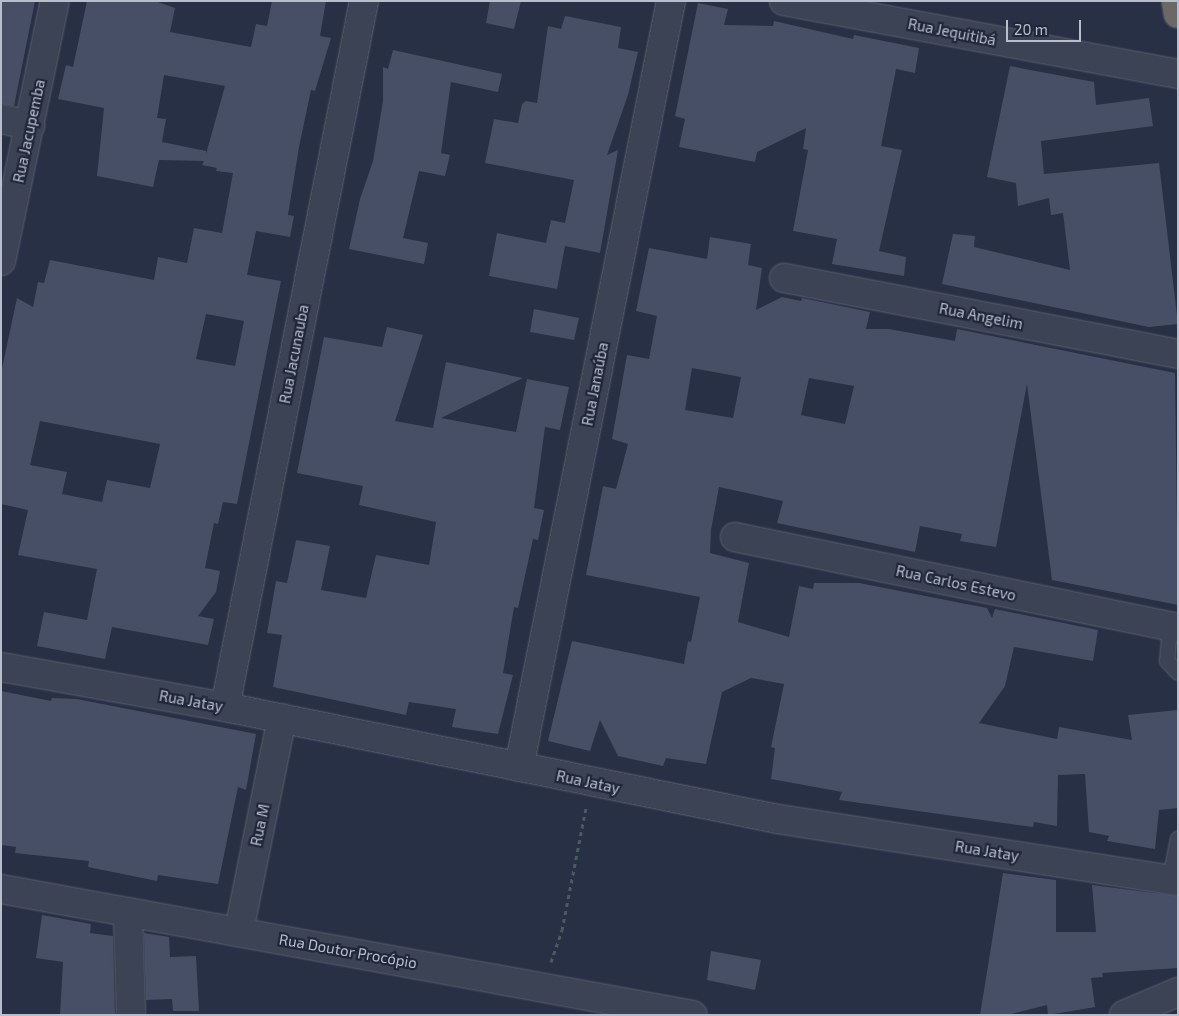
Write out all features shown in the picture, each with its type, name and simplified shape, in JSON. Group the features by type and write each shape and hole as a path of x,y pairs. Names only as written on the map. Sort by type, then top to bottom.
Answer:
{"highway":[{"path":"1176,1 1178,14"}],"street":[{"name":"Rua Jacupemba","path":"1,261 55,1"},
{"name":"Rua Jacunauba","path":"225,707 364,1"},
{"name":"Rua Janaúba","path":"519,767 671,1"},
{"name":"Rua Jequitibá","path":"784,1 1178,74"},
{"path":"1,119 30,125"},
{"name":"Rua Angelim","path":"784,278 1178,354"},
{"name":"Rua Carlos Estevo","path":"735,537 1174,628"},
{"name":"Rua Jatay","path":"1,667 282,718 778,819 1174,880"},
{"name":"Rua M","path":"239,931 282,718"},
{"name":"Rua Doutor Procópio","path":"1,889 693,1015"},
{"path":"128,912 131,1015"},
{"path":"1124,1015 1178,992"}],"lane":[{"path":"1174,628 1167,661 1178,673"},
{"path":"1174,880 1178,839"}],"path":[{"path":"542,986 562,930 591,782"}],"building":[{"path":"1,1 35,1 14,106 1,104"},
{"path":"87,1 155,1 175,8 170,32 251,47 256,24 267,26 272,1 326,1 320,36 331,38 315,91 311,90 299,147 288,215 294,216 290,237 256,231 247,275 281,281 237,504 223,502 218,524 214,523 205,568 220,571 216,592 198,616 214,619 208,645 112,627 105,659 37,646 44,612 87,620 97,569 18,555 28,510 1,504 1,373 17,298 33,307 38,282 44,283 50,260 154,280 158,257 187,263 194,228 222,233 233,173 216,171 217,168 202,165 204,161 159,160 153,187 97,176 104,108 58,99 66,65 73,67","holes":["164,75 225,86 206,154 206,151 162,142 166,119 157,118","206,314 244,321 235,366 196,359","40,421 160,444 150,488 107,480 102,502 62,494 67,472 30,465"]},
{"path":"490,1 521,1 514,29 486,23"},
{"path":"698,3 728,9 724,25 773,26 774,21 853,39 854,35 919,48 915,73 896,69 881,146 902,150 879,251 906,257 904,276 832,264 837,239 793,231 808,150 803,149 806,128 757,152 755,162 679,147 685,119 675,116"},
{"path":"565,16 621,27 618,48 638,52 628,95 607,155 618,150 600,253 565,246 557,289 489,276 497,233 546,243 551,220 565,223 574,180 485,163 494,119 518,123 522,104 526,101 537,103 548,26 561,29"},
{"path":"393,50 502,74 498,92 451,82 441,153 450,155 445,176 419,171 403,238 428,243 424,264 349,249 360,199 373,161 383,101 383,67 388,69"},
{"path":"1010,66 1094,82 1096,105 1149,98 1153,126 1041,141 1044,174 1159,163 1178,324 1149,327 942,284 953,234 975,236 974,247 1070,270 1063,213 1051,215 1049,198 1018,206 1016,183 987,177"},
{"path":"710,237 751,244 748,265 762,268 756,310 782,297 801,301 802,298 870,312 866,329 889,329 955,341 957,329 1175,373 1178,605 1052,580 1027,384 996,547 960,541 962,534 920,526 915,552 777,523 783,501 719,487 711,530 710,553 749,563 738,622 789,637 799,586 813,589 814,583 859,583 987,608 992,618 995,609 1098,630 1093,661 1014,647 1005,686 979,723 1057,739 1059,727 1132,740 1128,715 1178,710 1178,808 1159,810 1155,849 1107,841 1109,836 1089,832 1085,774 1058,775 1057,826 1034,822 1033,827 839,800 842,792 771,779 775,748 771,747 784,684 751,678 722,692 706,764 666,758 663,766 618,756 600,720 590,751 548,741 572,641 684,664 688,641 691,642 700,597 586,575 603,486 616,489 628,444 612,439 627,355 649,359 657,316 636,311 649,248 707,259","holes":["692,368 741,377 733,418 685,410","809,378 854,386 845,424 801,415"]},
{"path":"534,309 579,318 574,340 530,332"},
{"path":"387,327 423,335 395,421 433,428 446,362 523,378 441,418 516,432 527,379 569,387 560,430 545,427 534,508 544,510 538,540 533,539 518,608 514,607 503,673 513,675 498,734 452,727 456,709 409,702 406,715 273,687 282,635 267,633 276,581 287,583 296,540 330,546 321,590 366,598 376,555 429,565 436,522 359,505 363,486 297,473 324,337 382,347"},
{"path":"1,691 51,701 52,698 77,699 256,734 246,790 238,787 218,884 158,875 157,881 88,867 89,861 15,853 16,847 1,845"},
{"path":"1003,873 1056,880 1056,932 1096,932 1092,885 1178,896 1178,968 1102,973 1103,977 1091,978 1095,1007 1048,1015 1047,1005 1007,1015 980,1015"},
{"path":"42,915 91,924 90,933 113,936 115,1015 60,1015 63,962 36,958"},
{"path":"144,933 169,937 170,957 196,956 199,1011 173,1011 172,999 146,1000"},
{"path":"711,951 761,960 755,990 707,980"}]}
